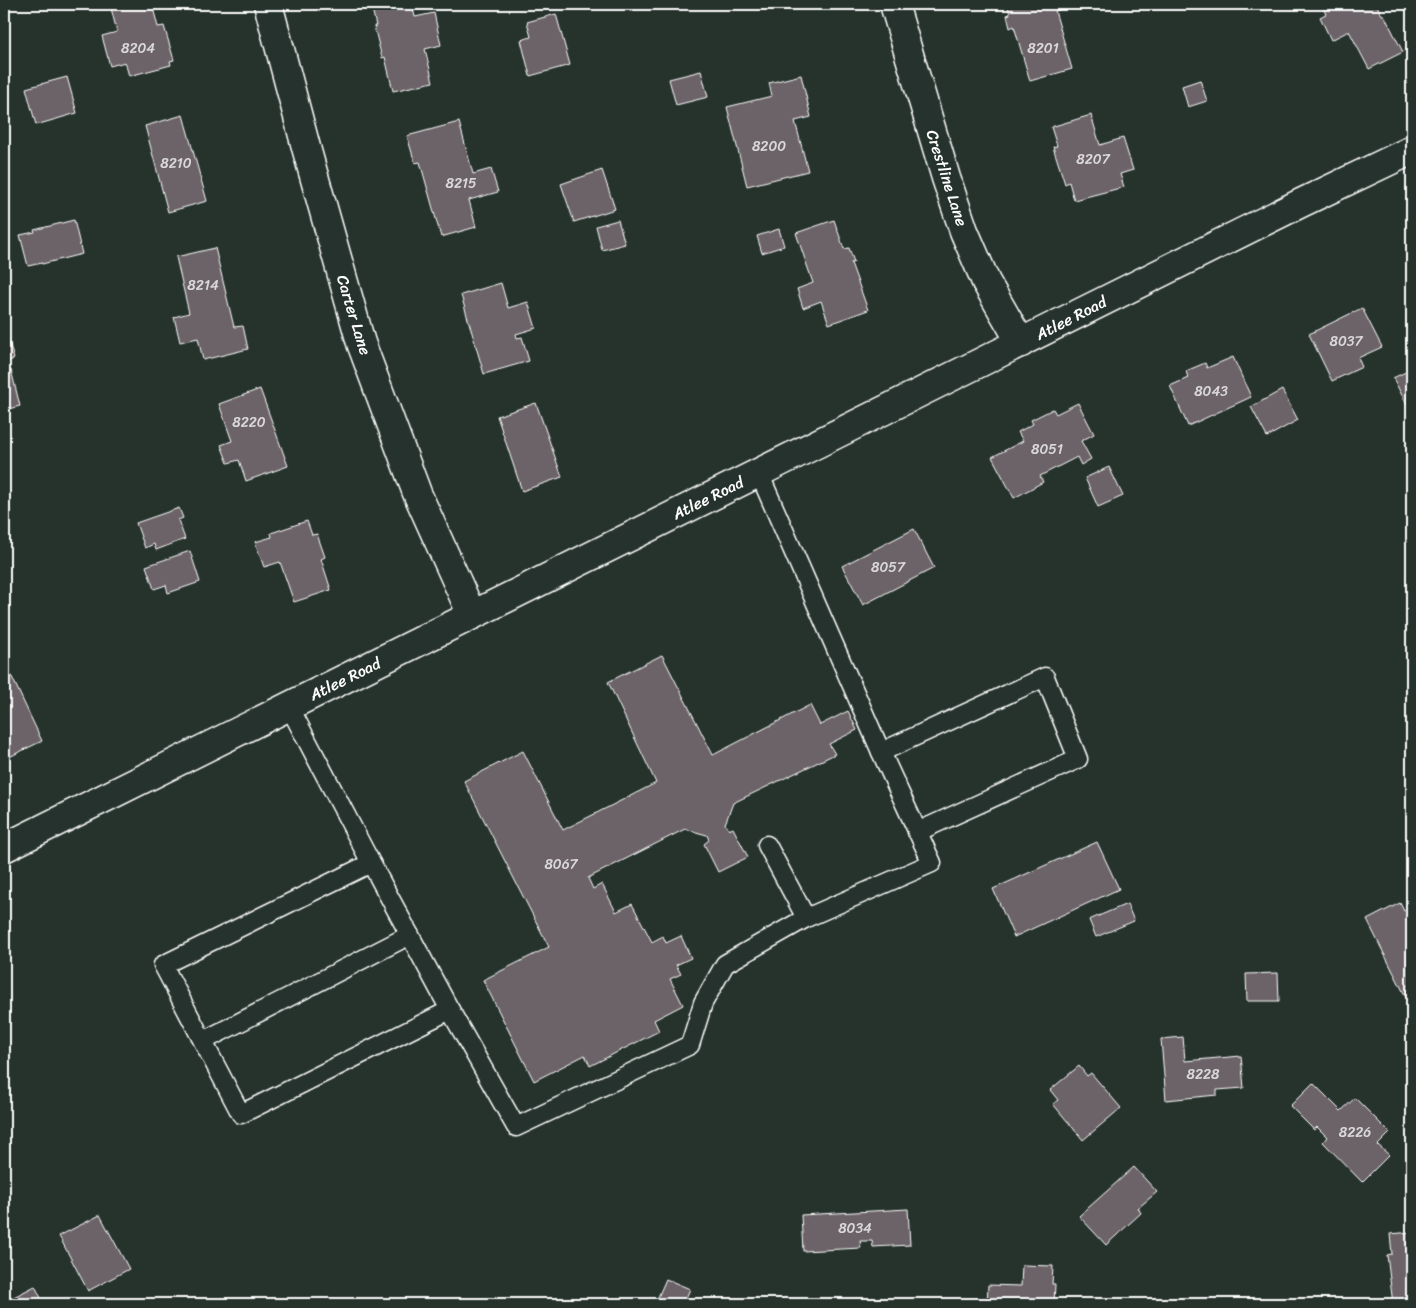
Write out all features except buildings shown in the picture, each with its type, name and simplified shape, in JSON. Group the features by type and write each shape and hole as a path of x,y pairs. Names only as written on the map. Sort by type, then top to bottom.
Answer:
{"main road":[{"name":"Carter Lane","path":"268,4 361,343 417,493 472,615"},
{"name":"Crestline Lane","path":"894,4 946,178 964,231 986,282 1021,343"},
{"name":"Atlee Road","path":"4,848 1293,207 1412,150"}],"lane":[{"path":"289,706 450,1010 516,1127 690,1045 703,1003 725,964 806,918 932,863 881,752 759,473"},
{"path":"881,752 1045,677 1078,759 917,832"},
{"path":"767,845 806,918"},
{"path":"371,863 163,965 241,1114 450,1010"},
{"path":"203,1041 410,935"}]}
